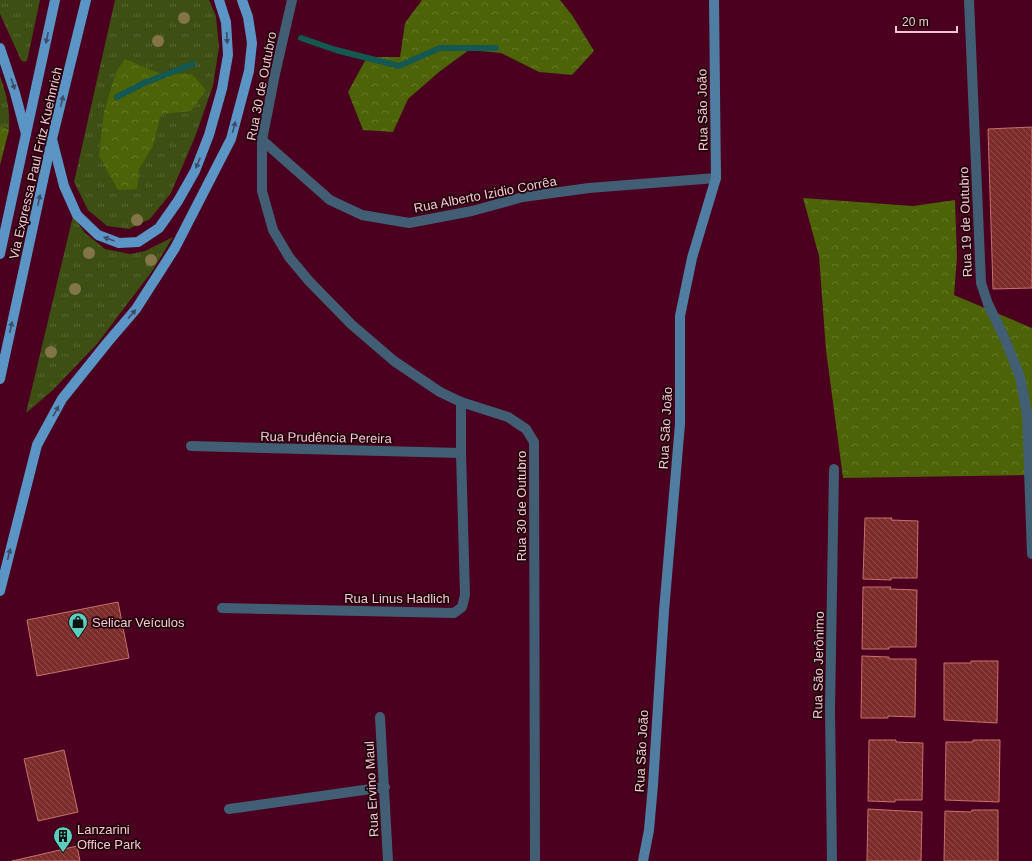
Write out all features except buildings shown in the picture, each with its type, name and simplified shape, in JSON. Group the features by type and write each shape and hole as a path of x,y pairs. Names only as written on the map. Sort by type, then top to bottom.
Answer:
{"main road":[{"name":"Via Expressa Paul Fritz Kuehnrich","path":"0,254 55,0"},
{"name":"Via Expressa Paul Fritz Kuehnrich","path":"0,379 52,139 86,0"},
{"path":"52,139 64,186 77,216 98,235 119,243 138,242 159,228 178,201 195,171 209,135 222,89 228,55 226,22 219,0"},
{"path":"0,592 36,445 62,399 140,303 175,248 231,139 249,71 252,43 248,17 242,0"},
{"path":"0,48 15,93 26,137"}],"street":[{"name":"Rua 30 de Outubro","path":"292,0 262,140 262,190 273,230 289,257 309,281 351,324 394,361 440,392 461,402 508,417 526,429 534,442 535,861"},
{"name":"Rua São João","path":"643,861 649,830 663,619 680,424 680,316 692,258 716,178 714,0"},
{"name":"Rua 19 de Outubro","path":"969,0 981,283 988,304 1004,337 1020,377 1027,414 1032,554"},
{"name":"Rua Alberto Izidio Corrêa","path":"262,140 330,200 362,215 408,223 472,211 523,197 588,188 716,178"},
{"name":"Rua Linus Hadlich","path":"222,608 454,613 462,607 465,595 461,402"},
{"name":"Rua Prudência Pereira","path":"190,446 461,453"},
{"name":"Rua São Jerônimo","path":"832,861 830,710 834,469"},
{"name":"Rua Ervino Maul","path":"380,716 388,861"},
{"path":"229,809 385,787"}],"green space":[{"path":"0,0 40,0 27,61 24,62 21,60 0,14"},
{"path":"115,0 209,0 216,16 219,47 213,86 195,137 171,193 150,219 129,229 107,226 88,210 74,182"},
{"path":"422,0 560,0 572,15 594,51 572,75 539,72 501,53 469,50 439,72 408,99 393,132 363,130 348,92 367,57 400,57 405,23"},
{"path":"125,59 159,73 192,74 206,90 191,111 161,114 153,146 139,169 137,189 118,190 99,156 104,112 116,72"},
{"path":"0,76 8,103 9,130 0,125"},
{"path":"0,125 9,130 0,165"},
{"path":"803,198 913,206 955,200 957,257 954,295 1032,328 1032,475 843,478 826,350 819,256"},
{"path":"73,216 85,233 105,249 130,254 145,251 173,237 153,270 97,344 53,390 26,413"}],"waterway":[{"path":"301,38 336,50 399,66 440,48 496,48"},
{"path":"117,97 144,83 193,64"}],"place":[{"name":"Selicar Veículos","path":"78,639"},
{"name":"Lanzarini Office Park","path":"63,853"}]}
